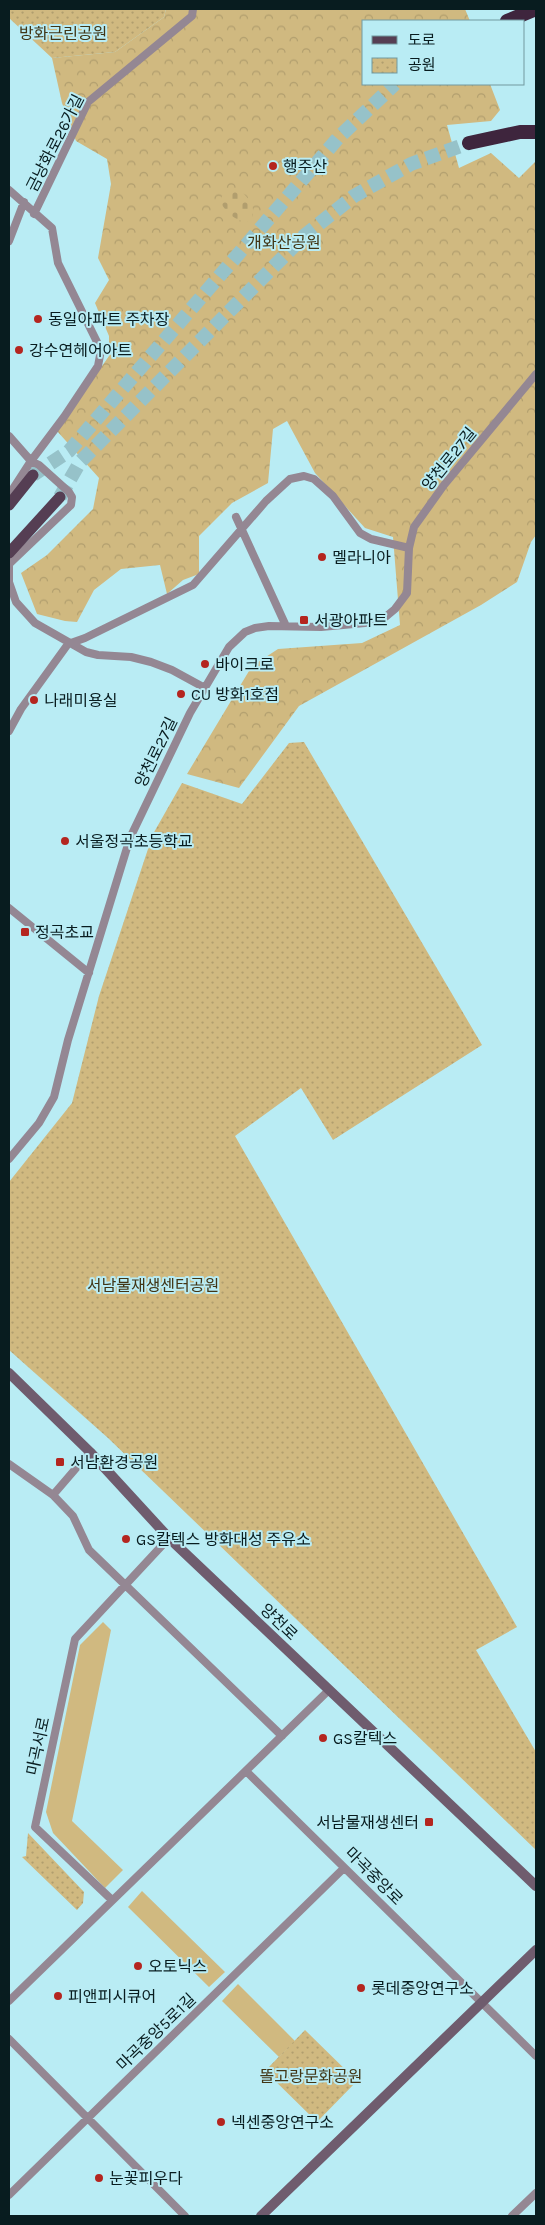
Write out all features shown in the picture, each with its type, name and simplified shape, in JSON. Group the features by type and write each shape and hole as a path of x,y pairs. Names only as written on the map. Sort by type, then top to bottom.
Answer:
{"highway":[{"path":"508,20 536,9"},
{"path":"468,143 520,132 536,132"}],"main road":[{"path":"9,505 33,475"},
{"path":"9,553 60,497"},
{"name":"양천로","path":"9,1373 90,1452 169,1538 536,1886"},
{"path":"261,2216 536,1950"}],"street":[{"name":"금낭화로26가길","path":"34,214 88,102 192,16 193,9"},
{"path":"9,190 52,228 58,263 102,350 98,366 52,434 31,461 9,496"},
{"path":"9,241 24,202"},
{"name":"양천로27길","path":"9,1159 39,1123 54,1097 68,1040 130,838 190,713 229,647 245,632 269,626 321,627 365,623 383,619 395,609 407,593 409,548 414,527 426,508 536,374"},
{"path":"9,436 31,461 39,464 72,497 71,505 9,564 9,582 16,602 35,624 68,644 98,655 131,656 151,662 172,670 205,688"},
{"path":"9,731 21,709 68,644 85,638 193,585 290,478 304,476 314,479 333,496 360,533 371,539 409,548"},
{"path":"236,517 286,626"},
{"path":"9,908 89,974"},
{"path":"53,1495 90,1452"},
{"path":"9,1464 53,1495 73,1516 89,1550 282,1736"},
{"name":"마곡서로","path":"112,1900 35,1827 75,1640 169,1538"},
{"path":"9,2001 328,1690"},
{"name":"마곡중앙로","path":"246,1771 536,2056"},
{"name":"마곡중앙5로1길","path":"9,2195 344,1868"},
{"path":"9,2039 185,2216"},
{"path":"512,2216 536,2193"}],"green space":[{"name":"방화근린공원","path":"9,9 166,9 164,17 115,52 52,58 9,18"},
{"name":"개화산공원","path":"166,9 465,9 470,20 362,20 362,85 490,85 500,110 491,121 447,125 459,168 491,153 519,178 536,161 536,535 531,542 517,582 481,605 299,706 239,788 187,774 252,666 278,649 362,643 400,625 393,537 365,528 315,473 287,421 273,429 268,483 232,503 199,536 199,574 183,580 167,594 160,565 121,569 94,590 77,622 65,621 37,614 21,573 47,555 93,509 99,478 57,431 109,356 109,336 95,303 109,280 98,258 111,184 107,159 76,141 62,103 52,58 115,52 164,17"},
{"path":"235,188 251,202 253,212 249,222 244,222 232,216 220,202 222,196"},
{"name":"서남물재생센터공원","path":"304,742 482,1045 333,1140 301,1088 235,1136 517,1627 476,1650 536,1752 536,1850 108,1438 9,1350 9,1182 72,1103 99,996 153,834 182,783 242,804 289,743"},
{"path":"103,1622 111,1630 72,1821 123,1870 105,1888 53,1833 46,1812 80,1645"},
{"path":"28,1833 84,1892 83,1903 77,1910 22,1857 26,1856"},
{"path":"142,1891 225,1972 209,1987 128,1907"},
{"path":"238,1984 295,2041 279,2057 222,2001"},
{"name":"똘고랑문화공원","path":"305,2030 357,2081 317,2122 265,2071"}],"tunnel":[{"path":"33,475 69,451 339,137 394,85"},
{"path":"60,497 80,462 304,236 354,196 411,164 469,143"}],"place":[{"name":"행주산","path":"273,166"},
{"name":"동일아파트 주차장","path":"38,319"},
{"name":"강수연헤어아트","path":"19,350"},
{"name":"멜라니아","path":"322,557"},
{"name":"서광아파트","path":"304,620"},
{"name":"바이크로","path":"205,664"},
{"name":"CU 방화1호점","path":"181,694"},
{"name":"나래미용실","path":"34,700"},
{"name":"서울정곡초등학교","path":"65,841"},
{"name":"정곡초교","path":"25,932"},
{"name":"서남환경공원","path":"60,1462"},
{"name":"GS칼텍스 방화대성 주유소","path":"126,1539"},
{"name":"GS칼텍스","path":"323,1738"},
{"name":"서남물재생센터","path":"429,1822"},
{"name":"오토닉스","path":"138,1966"},
{"name":"롯데중앙연구소","path":"361,1988"},
{"name":"피앤피시큐어","path":"58,1996"},
{"name":"넥센중앙연구소","path":"221,2122"},
{"name":"눈꽃피우다","path":"99,2178"}]}
